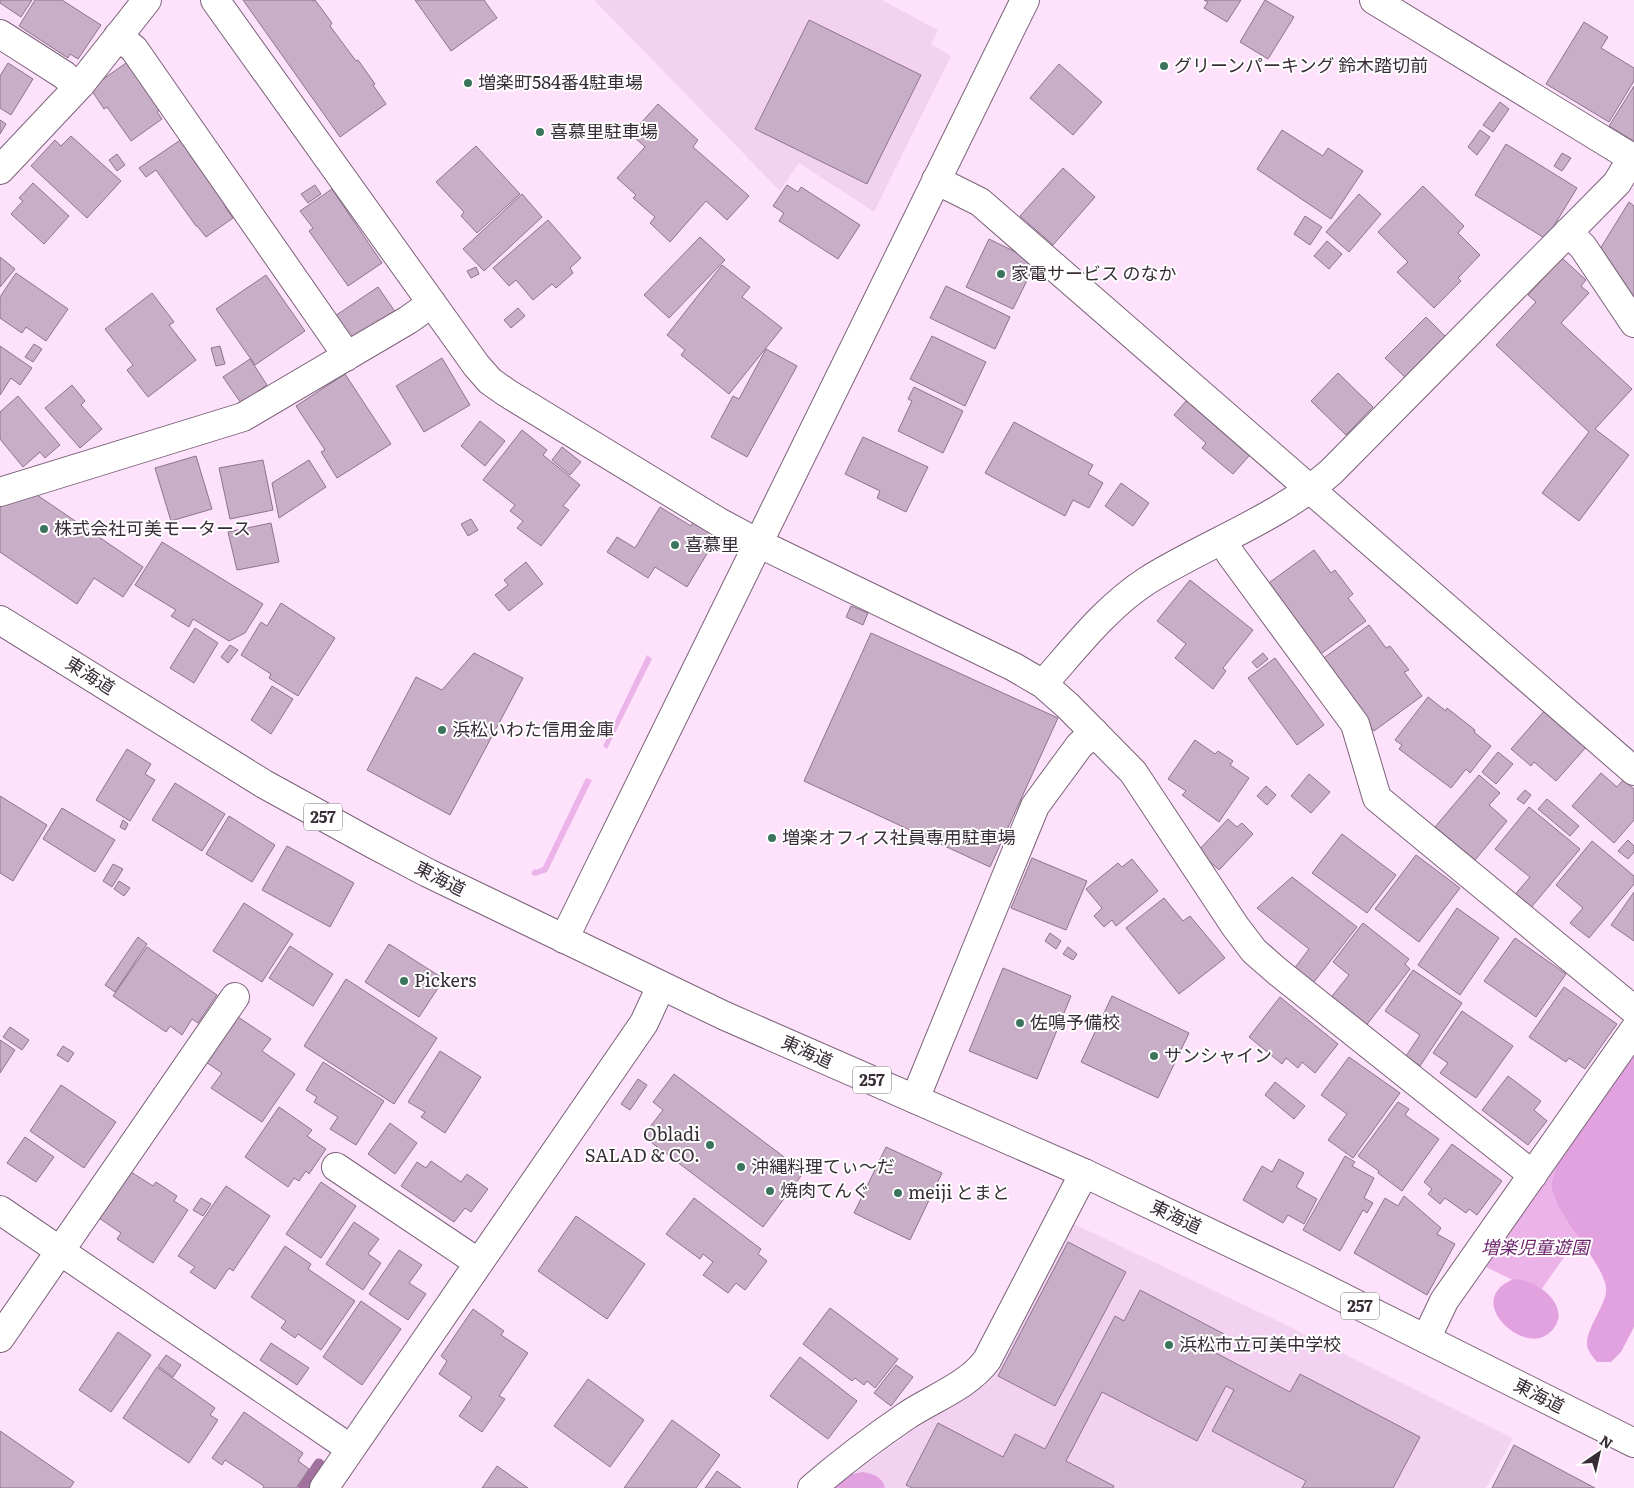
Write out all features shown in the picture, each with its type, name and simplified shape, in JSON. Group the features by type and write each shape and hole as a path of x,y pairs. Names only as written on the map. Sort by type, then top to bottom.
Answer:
{"main road":[{"path":"0,170 77,87 147,0"},
{"path":"215,0 476,366 490,381 702,512 758,543 1014,667 1043,684 1068,706 1133,772 1235,926 1254,951 1293,985 1533,1174"},
{"path":"564,939 1025,0"},
{"path":"1043,684 1103,617 1148,580 1296,499 1331,472 1617,183 1633,159 1374,0"},
{"path":"0,34 64,75 77,87"},
{"path":"118,36 134,49 339,344 346,357"},
{"path":"936,180 980,202 1634,770"},
{"path":"1568,232 1583,247 1634,323"},
{"path":"0,492 243,417 408,320 432,303"},
{"path":"1222,540 1230,555 1355,724 1378,798 1634,1010"},
{"name":"東海道","path":"0,620 264,784 428,873 725,1016 1084,1173 1426,1338 1634,1444"},
{"path":"915,1099 1035,806 1079,746 1094,732"},
{"path":"324,1488 644,1022 662,986"},
{"path":"0,1338 235,997"},
{"path":"1426,1338 1444,1301 1634,1030"},
{"path":"336,1167 479,1264"},
{"path":"812,1488 906,1416 968,1380 979,1371 987,1360 1084,1173"},
{"path":"0,1210 351,1449"}],"shaded area":[{"path":"594,0 882,0 938,30 931,44 951,56 874,212 799,163 780,191"},
{"path":"1634,1056 1634,1327 1621,1352 1611,1362 1597,1362 1589,1351 1587,1343 1588,1336 1604,1299 1606,1292 1605,1282 1592,1256 1563,1214 1556,1200 1552,1183 1557,1166"},
{"name":"浜松市立可美中学校","path":"1074,1224 1280,1322 1513,1438 1486,1488 834,1488 914,1429 976,1392 990,1381 1000,1368"},
{"path":"1514,1279 1524,1280 1544,1290 1557,1306 1559,1316 1556,1325 1548,1334 1537,1338 1524,1337 1512,1331 1502,1322 1495,1311 1494,1299 1499,1288"},
{"path":"863,1472 880,1479 885,1488 834,1488 852,1474"}],"green space":[{"path":"647,655 652,659 607,749 603,746"},
{"path":"586,778 592,780 547,872 535,876 531,874 534,869 543,867"},
{"name":"増楽児童遊園","path":"1625,1069 1634,1157 1539,1293 1486,1267"}],"building":[{"path":"0,0 32,0 21,17 0,3"},
{"path":"35,0 62,0 101,25 78,59 70,54 68,58 19,26"},
{"path":"243,0 315,0 332,23 330,26 356,61 358,60 386,104 340,137"},
{"path":"415,0 484,0 497,18 451,51"},
{"path":"1204,0 1241,0 1227,22 1204,8 1208,2"},
{"path":"1265,0 1294,17 1268,59 1240,42"},
{"path":"809,20 921,75 867,184 755,129"},
{"path":"1584,22 1608,37 1601,48 1634,68 1634,81 1609,122 1546,84"},
{"path":"132,59 164,106 157,112 162,119 131,141 107,107 104,109 90,88"},
{"path":"8,63 33,79 11,115 0,108 0,76"},
{"path":"1059,64 1102,102 1073,135 1030,98"},
{"path":"1634,86 1634,141 1609,126"},
{"path":"1500,102 1509,109 1493,132 1483,125"},
{"path":"658,104 698,140 693,147 749,196 727,220 706,201 670,242 650,223 655,217 633,198 636,195 617,178 645,147 631,134"},
{"path":"0,120 6,124 0,134"},
{"path":"1282,130 1323,156 1328,148 1363,171 1331,219 1257,169"},
{"path":"1480,130 1490,137 1477,155 1468,147"},
{"path":"71,136 121,181 87,218 31,166 55,140 61,146"},
{"path":"182,139 228,205 225,207 233,218 206,237 156,170 146,177 139,168"},
{"path":"1506,144 1577,188 1546,239 1475,195"},
{"path":"476,146 520,194 477,233 461,216 464,212 436,182"},
{"path":"1562,153 1571,158 1562,171 1554,166"},
{"path":"117,154 125,165 117,171 109,160"},
{"path":"1063,168 1095,197 1053,245 1020,216"},
{"path":"33,183 69,216 44,244 11,214 23,201 19,198"},
{"path":"315,185 321,194 308,203 301,194"},
{"path":"787,185 798,192 801,187 860,225 838,259 779,221 784,213 773,206"},
{"path":"1423,186 1464,226 1458,233 1480,255 1458,278 1461,281 1434,308 1397,272 1408,262 1378,232"},
{"path":"332,189 382,263 348,286 309,231 313,228 300,211"},
{"path":"522,194 542,217 484,271 463,249"},
{"path":"1359,194 1381,214 1349,252 1326,232"},
{"path":"1629,202 1634,206 1634,300 1600,249"},
{"path":"1305,216 1322,227 1310,245 1294,234"},
{"path":"548,220 581,258 570,268 573,273 556,288 552,284 533,300 516,280 509,286 493,268"},
{"path":"700,237 725,260 669,318 644,295"},
{"name":"家電サービス のなか","path":"989,239 1036,262 1013,309 966,287"},
{"path":"1327,241 1342,254 1329,269 1314,256"},
{"path":"0,257 15,269 0,287"},
{"path":"1562,258 1586,280 1581,286 1589,293 1561,323 1632,389 1595,429 1629,455 1579,521 1542,493 1589,432 1496,345 1536,302 1528,295"},
{"path":"722,265 750,287 742,297 782,328 729,394 681,355 685,350 667,335"},
{"path":"476,267 479,274 471,278 467,271"},
{"path":"16,273 68,309 46,341 26,327 22,333 0,318 0,297"},
{"path":"266,275 305,331 255,365 216,309"},
{"path":"946,286 1010,317 995,349 930,318"},
{"path":"378,287 396,313 353,342 335,316"},
{"path":"152,293 174,322 169,325 196,360 148,397 127,370 133,365 105,329"},
{"path":"518,308 525,316 511,328 504,320"},
{"path":"1426,317 1449,340 1408,380 1385,358"},
{"path":"932,336 986,362 965,406 910,379"},
{"path":"34,344 42,349 33,362 25,357"},
{"path":"0,346 32,368 20,385 11,378 0,395"},
{"path":"220,346 225,364 216,366 211,348"},
{"path":"766,349 797,366 747,457 711,437 733,396 739,399"},
{"path":"442,358 470,405 424,432 396,386"},
{"path":"250,359 267,385 241,403 223,377"},
{"path":"1338,373 1373,407 1346,435 1311,401"},
{"path":"345,374 391,444 337,478 321,452 325,450 296,406"},
{"path":"72,385 85,401 81,405 102,429 80,448 45,408"},
{"path":"914,387 963,411 943,453 898,431 912,401 908,399"},
{"path":"1192,394 1255,449 1233,474 1202,448 1206,443 1174,415"},
{"path":"18,396 60,445 45,458 40,452 23,467 0,439 0,412"},
{"path":"480,421 505,441 485,466 461,446"},
{"path":"1014,422 1093,465 1088,474 1103,483 1089,508 1073,500 1065,516 985,473"},
{"path":"522,430 547,450 543,455 580,485 563,506 569,510 541,546 517,528 523,521 510,511 515,505 483,480"},
{"path":"863,437 928,467 906,512 877,498 880,491 845,474"},
{"path":"562,447 581,462 570,475 552,460"},
{"path":"196,456 212,509 171,521 155,468"},
{"path":"263,460 273,510 230,519 219,468"},
{"path":"309,460 326,487 279,518 272,483"},
{"path":"1121,483 1149,503 1133,526 1105,506"},
{"name":"株式会社可美モータース","path":"37,495 143,567 123,597 94,578 77,604 0,552 0,506"},
{"path":"660,507 691,526 693,522 717,537 687,587 655,567 648,578 607,552 617,537 635,548"},
{"path":"471,519 478,530 468,536 461,524"},
{"path":"271,523 279,562 237,570 228,532"},
{"path":"162,542 263,604 245,633 229,641 193,619 189,627 171,616 176,610 135,585"},
{"path":"1314,550 1331,573 1335,570 1353,594 1348,598 1366,621 1318,656 1266,585"},
{"path":"526,562 543,584 509,611 495,595 508,585 504,580"},
{"path":"1190,580 1253,630 1223,668 1226,671 1213,689 1175,658 1186,644 1157,621"},
{"path":"281,603 335,638 298,696 269,678 271,674 241,655 261,622 267,626"},
{"path":"851,606 868,613 863,625 846,617"},
{"path":"1369,625 1386,648 1390,646 1409,670 1404,672 1422,696 1374,731 1321,660"},
{"path":"195,628 218,643 194,683 170,668"},
{"path":"871,633 1058,718 990,867 804,781"},
{"path":"230,645 238,650 228,663 221,657"},
{"name":"浜松いわた信用金庫","path":"474,653 523,678 450,815 367,770 416,677 442,690"},
{"path":"1263,653 1268,659 1257,668 1252,662"},
{"path":"1275,658 1324,725 1297,745 1248,678"},
{"path":"272,686 293,699 271,734 251,720"},
{"path":"1428,697 1446,711 1447,708 1475,730 1474,732 1491,746 1470,773 1466,769 1451,788 1399,749 1402,745 1395,740"},
{"path":"1545,710 1587,746 1556,781 1534,762 1531,766 1511,749"},
{"path":"1195,740 1215,754 1218,751 1233,761 1230,765 1249,778 1219,822 1182,795 1186,791 1168,779"},
{"path":"127,749 151,764 145,774 155,780 130,821 96,800"},
{"path":"1498,752 1513,764 1496,784 1482,772"},
{"path":"1601,773 1617,787 1623,780 1634,789 1634,820 1614,843 1572,806"},
{"path":"1309,774 1330,792 1311,813 1291,796"},
{"path":"1479,775 1500,793 1489,805 1507,821 1475,860 1435,827"},
{"path":"175,783 225,814 202,851 152,820"},
{"path":"1266,786 1276,795 1267,805 1257,796"},
{"path":"1525,790 1531,795 1524,804 1517,799"},
{"path":"0,796 47,825 13,881 0,873"},
{"path":"1547,799 1579,826 1570,836 1538,809"},
{"path":"1529,807 1580,849 1529,910 1513,897 1530,877 1495,849"},
{"path":"62,808 115,840 95,872 43,839"},
{"path":"229,816 275,845 252,882 206,854"},
{"path":"1228,819 1237,827 1242,823 1253,834 1219,870 1198,851"},
{"path":"123,820 128,824 125,830 120,827"},
{"path":"1342,834 1396,875 1367,913 1312,873"},
{"path":"1628,840 1634,846 1634,852 1628,859 1618,851"},
{"path":"1592,841 1634,876 1634,884 1589,938 1570,923 1583,908 1556,885"},
{"path":"287,846 354,883 330,927 262,890"},
{"path":"1416,855 1460,888 1419,942 1375,909"},
{"path":"1032,858 1087,881 1066,930 1011,908"},
{"path":"1132,859 1158,891 1116,926 1112,920 1104,927 1094,916 1102,908 1086,889 1118,863 1122,867"},
{"path":"113,864 123,869 112,887 103,881"},
{"path":"1292,877 1357,927 1310,987 1291,973 1309,949 1257,908"},
{"path":"119,881 130,888 124,896 114,889"},
{"path":"1634,892 1634,941 1611,925"},
{"path":"1164,898 1183,921 1190,916 1225,958 1179,994 1126,928"},
{"path":"244,903 293,934 262,982 213,951"},
{"path":"1457,908 1499,938 1460,995 1418,965"},
{"path":"1363,923 1409,959 1405,964 1410,969 1365,1027 1329,1000 1349,975 1333,962"},
{"path":"1050,933 1061,941 1056,949 1045,941"},
{"path":"138,937 147,944 115,992 105,985"},
{"path":"1515,938 1566,974 1536,1017 1484,981"},
{"name":"Pickers","path":"389,944 444,979 419,1017 365,982"},
{"path":"290,946 333,974 313,1006 269,978"},
{"path":"147,947 217,995 198,1023 192,1019 182,1035 170,1026 166,1032 113,996"},
{"path":"1068,947 1077,954 1073,960 1063,954"},
{"name":"佐鳴予備校","path":"1003,968 1071,996 1037,1079 969,1051"},
{"path":"1413,970 1462,1003 1420,1066 1406,1056 1420,1035 1385,1011"},
{"path":"346,979 437,1038 394,1104 304,1046"},
{"path":"1564,987 1617,1024 1585,1069 1569,1058 1566,1062 1529,1037"},
{"path":"1112,996 1189,1033 1158,1098 1081,1062"},
{"path":"1280,997 1338,1044 1315,1073 1302,1062 1298,1068 1286,1058 1282,1064 1249,1037"},
{"path":"1462,1011 1513,1046 1476,1098 1440,1073 1448,1063 1433,1053"},
{"path":"238,1017 271,1039 262,1051 295,1074 262,1122 211,1088 222,1073 206,1062"},
{"path":"10,1027 29,1040 22,1050 3,1037"},
{"path":"0,1040 15,1050 0,1073"},
{"path":"63,1046 74,1053 68,1062 57,1055"},
{"path":"440,1051 481,1077 445,1133 421,1117 425,1112 408,1102"},
{"path":"1349,1057 1400,1093 1353,1158 1328,1140 1347,1114 1321,1095"},
{"path":"323,1062 384,1101 356,1145 330,1129 338,1117 314,1102 317,1097 306,1090"},
{"path":"674,1074 804,1172 763,1227 643,1136 663,1110 653,1102"},
{"path":"1508,1076 1541,1101 1534,1110 1547,1121 1528,1145 1482,1110"},
{"path":"638,1079 647,1085 630,1110 621,1104"},
{"path":"1275,1082 1305,1106 1294,1119 1265,1095"},
{"path":"61,1085 116,1122 84,1168 30,1131"},
{"path":"1398,1102 1409,1109 1405,1115 1439,1139 1402,1191 1358,1156"},
{"path":"279,1107 312,1130 307,1136 326,1149 309,1174 306,1171 299,1181 294,1178 288,1187 245,1157"},
{"path":"390,1123 417,1143 395,1174 368,1154"},
{"path":"25,1137 54,1157 36,1182 7,1163"},
{"path":"1452,1144 1502,1181 1477,1215 1469,1209 1466,1213 1445,1198 1440,1204 1428,1194 1432,1189 1424,1182"},
{"name":"meiji とまと","path":"886,1147 942,1173 910,1240 854,1213"},
{"path":"1345,1156 1355,1162 1352,1166 1374,1178 1364,1198 1373,1203 1367,1213 1363,1210 1340,1251 1303,1230"},
{"path":"1279,1159 1304,1173 1296,1187 1317,1199 1304,1224 1288,1215 1283,1223 1243,1200 1262,1166 1272,1172"},
{"path":"431,1161 461,1182 467,1174 488,1189 471,1212 465,1208 454,1222 401,1186 417,1162 426,1168"},
{"path":"131,1172 153,1186 156,1182 177,1196 174,1201 188,1210 153,1263 117,1239 121,1233 99,1218"},
{"path":"321,1182 356,1206 321,1258 286,1234"},
{"path":"226,1186 270,1216 233,1271 229,1268 215,1289 190,1272 195,1267 178,1256"},
{"path":"1404,1196 1441,1228 1437,1234 1455,1244 1427,1295 1354,1253 1385,1198 1398,1206"},
{"path":"201,1198 211,1204 203,1216 193,1210"},
{"path":"694,1198 761,1249 758,1254 767,1261 745,1290 736,1283 728,1293 703,1275 713,1262 703,1254 700,1259 666,1234"},
{"path":"576,1216 645,1264 607,1319 538,1271"},
{"path":"354,1222 379,1239 368,1254 381,1263 363,1290 326,1264"},
{"path":"1068,1242 1126,1272 1055,1406 998,1376"},
{"path":"285,1246 311,1264 308,1269 355,1301 321,1350 298,1334 295,1338 281,1328 286,1321 251,1297"},
{"path":"399,1250 422,1265 409,1283 426,1294 408,1320 369,1294"},
{"path":"1140,1290 1224,1334 1214,1352 1290,1392 1300,1374 1420,1437 1393,1488 1302,1488 1306,1481 1212,1431 1234,1390 1226,1386 1197,1441 1102,1392 1066,1461 1114,1486 1113,1488 912,1488 906,1485 938,1423 1003,1457 1015,1434 1045,1449 1115,1316 1124,1321"},
{"path":"361,1301 401,1329 362,1385 323,1357"},
{"path":"830,1308 898,1359 875,1388 867,1381 864,1385 855,1378 852,1381 803,1344"},
{"path":"473,1309 504,1331 501,1335 528,1353 499,1396 505,1399 482,1432 459,1416 472,1397 439,1374 447,1361 441,1356"},
{"path":"118,1332 151,1355 111,1412 79,1390"},
{"path":"271,1343 309,1368 297,1385 260,1360"},
{"path":"166,1355 181,1365 173,1377 158,1366"},
{"path":"800,1357 857,1401 828,1439 770,1396"},
{"path":"896,1365 913,1377 891,1406 874,1393"},
{"path":"157,1367 215,1408 210,1415 218,1420 189,1463 123,1418"},
{"path":"588,1379 644,1420 610,1467 554,1426"},
{"path":"244,1412 303,1453 298,1461 309,1469 296,1488 263,1488 264,1486 225,1460 222,1465 212,1458"},
{"path":"672,1420 720,1455 696,1488 624,1488"},
{"path":"0,1431 74,1482 70,1488 0,1488"},
{"path":"1514,1445 1595,1488 1492,1488"},
{"path":"497,1466 528,1488 482,1488"},
{"path":"717,1471 741,1488 705,1488"}],"waterway":[{"path":"303,1488 319,1464"}],"place":[{"name":"グリーンパーキング 鈴木踏切前","path":"1164,66"},
{"name":"増楽町584番4駐車場","path":"468,83"},
{"name":"喜慕里駐車場","path":"540,132"},
{"name":"家電サービス のなか","path":"1001,274"},
{"name":"株式会社可美モータース","path":"44,529"},
{"name":"喜慕里","path":"675,545"},
{"name":"浜松いわた信用金庫","path":"442,730"},
{"name":"増楽オフィス社員専用駐車場","path":"772,838"},
{"name":"Pickers","path":"404,981"},
{"name":"佐鳴予備校","path":"1020,1023"},
{"name":"サンシャイン","path":"1154,1056"},
{"name":"Obladi SALAD & CO.","path":"710,1145"},
{"name":"沖縄料理てぃ〜だ","path":"741,1167"},
{"name":"焼肉てんぐ","path":"770,1191"},
{"name":"meiji とまと","path":"898,1193"},
{"name":"浜松市立可美中学校","path":"1169,1345"}]}
